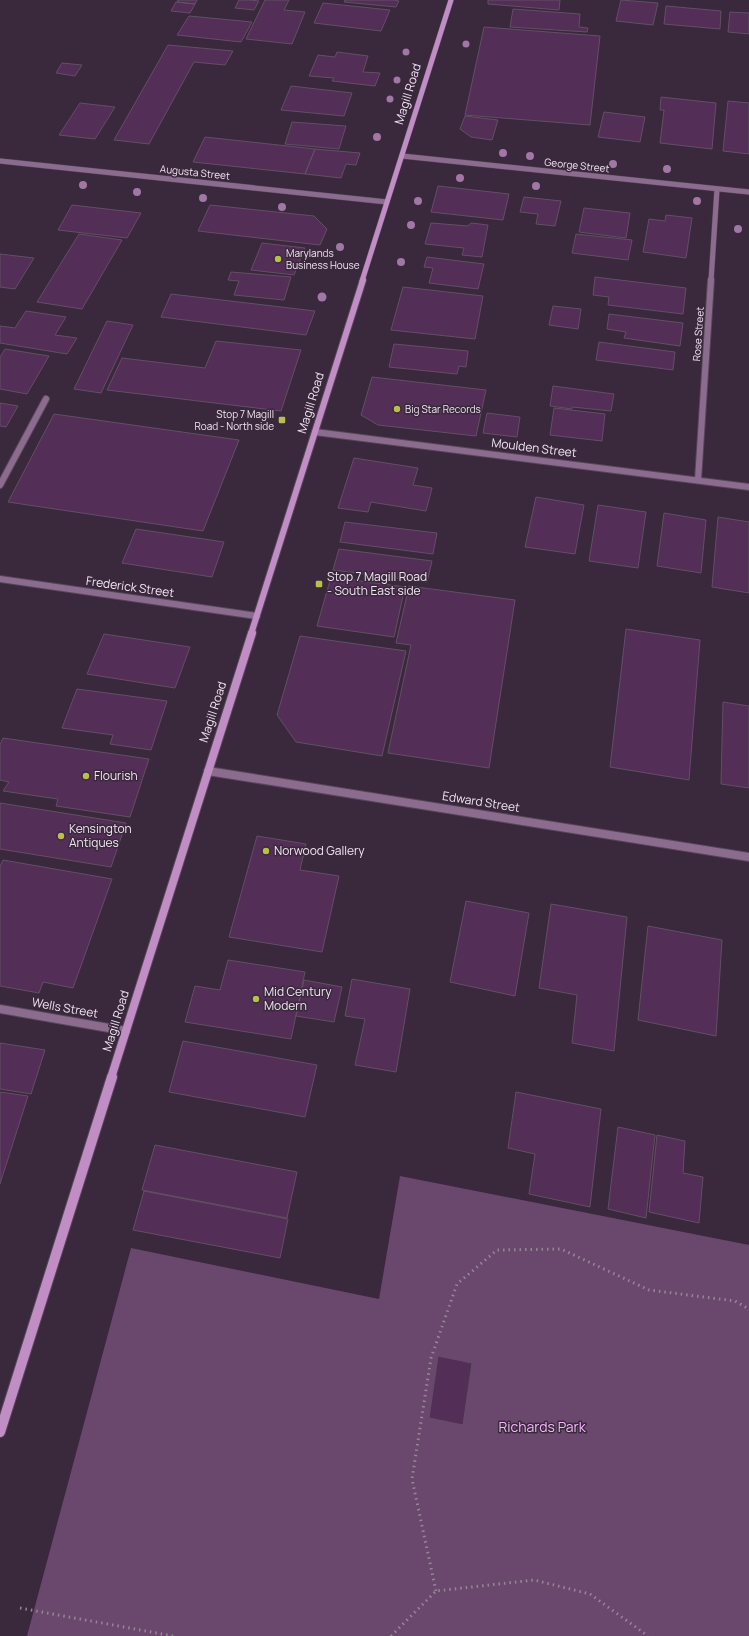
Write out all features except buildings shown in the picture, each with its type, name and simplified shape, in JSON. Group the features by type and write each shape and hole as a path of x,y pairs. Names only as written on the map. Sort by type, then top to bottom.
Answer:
{"main road":[{"name":"Magill Road","path":"0,1432 451,0"}],"street":[{"name":"George Street","path":"402,156 749,192"},
{"name":"Augusta Street","path":"0,161 387,202"},
{"name":"Rose Street","path":"698,480 717,189"},
{"path":"0,485 46,399"},
{"name":"Moulden Street","path":"315,432 749,487"},
{"name":"Frederick Street","path":"0,579 257,616"},
{"name":"Edward Street","path":"208,771 749,857"},
{"name":"Wells Street","path":"0,1008 126,1031"}],"path":[{"path":"436,1591 412,1479 431,1358 457,1284 497,1250 561,1249 649,1290 735,1301 749,1309"},
{"path":"391,1636 436,1591 534,1580 590,1594 648,1636"},
{"path":"20,1608 173,1636"}],"green space":[{"name":"Richards Park","path":"400,1176 749,1245 749,1636 27,1636 131,1248 379,1299"}],"place":[{"name":"Marylands Business House","path":"278,259"},
{"name":"Big Star Records","path":"397,409"},
{"name":"Stop 7 Magill Road - North side","path":"282,420"},
{"name":"Stop 7 Magill Road - South East side","path":"319,584"},
{"name":"Flourish","path":"86,776"},
{"name":"Kensington Antiques","path":"61,836"},
{"name":"Norwood Gallery","path":"266,851"},
{"name":"Mid Century Modern","path":"256,999"}]}
